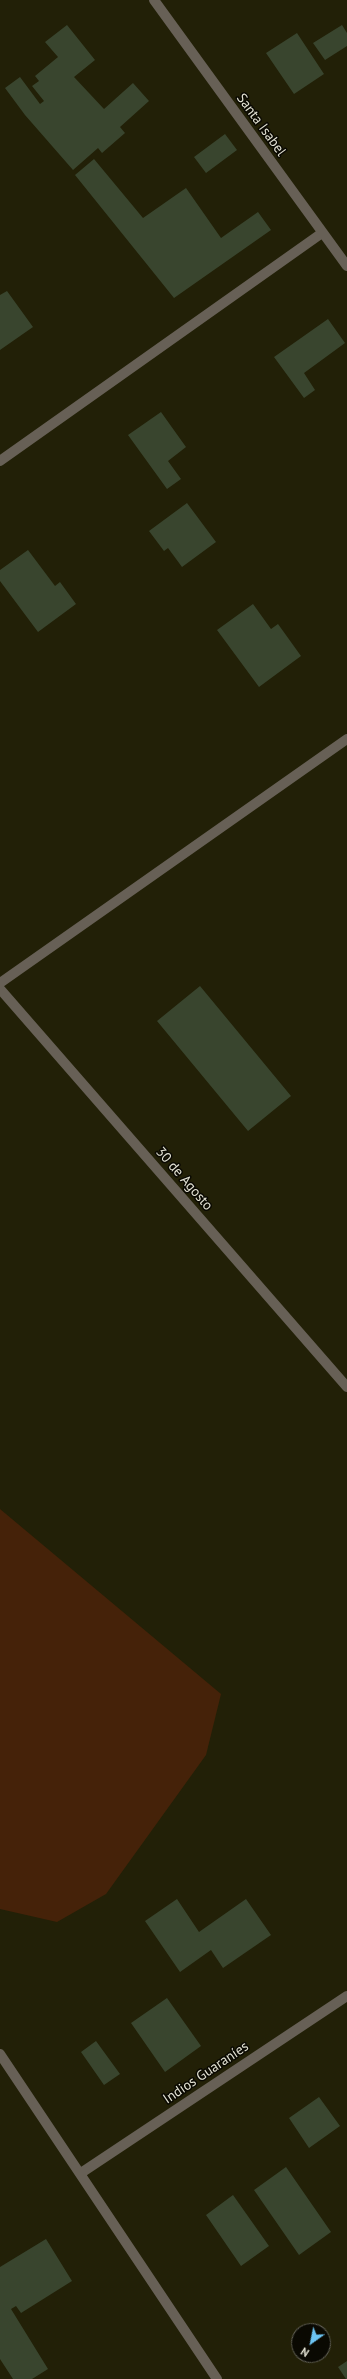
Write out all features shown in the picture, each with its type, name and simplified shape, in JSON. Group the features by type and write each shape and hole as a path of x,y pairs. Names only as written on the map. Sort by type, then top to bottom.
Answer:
{"street":[{"name":"Santa Isabel","path":"154,0 347,266"},
{"path":"0,461 322,233"},
{"path":"0,983 347,739"},
{"name":"30 de Agosto","path":"0,989 347,1387"},
{"name":"Indios Guaraníes","path":"81,2173 347,1996"},
{"path":"0,2054 81,2173 217,2379"}],"shaded area":[{"path":"0,1509 221,1694 206,1755 106,1894 57,1922 0,1909"}],"building":[{"path":"67,25 95,60 74,77 104,109 133,83 149,101 120,127 125,133 102,153 98,148 73,170 25,115 5,88 20,77 40,104 44,101 32,86 39,81 35,76 58,57 45,42"},
{"path":"342,25 347,33 347,46 325,60 313,43"},
{"path":"297,33 324,74 294,94 266,53"},
{"path":"225,134 237,150 206,173 194,157"},
{"path":"94,159 143,218 186,188 221,238 258,212 271,230 174,298 75,175"},
{"path":"7,291 33,327 0,350 0,295"},
{"path":"328,319 345,343 304,373 315,390 304,398 274,357"},
{"path":"161,412 186,447 168,461 181,479 167,489 128,435"},
{"path":"187,503 216,542 182,567 168,548 164,551 149,531"},
{"path":"28,550 55,586 60,582 76,604 38,632 0,581 0,570"},
{"path":"253,604 271,629 278,624 301,656 259,687 217,630"},
{"path":"200,986 291,1096 248,1131 157,1021"},
{"path":"177,1899 199,1932 246,1899 271,1935 223,1968 211,1950 180,1972 145,1921"},
{"path":"167,1998 201,2046 165,2072 131,2023"},
{"path":"96,2041 120,2074 104,2085 81,2052"},
{"path":"319,2097 340,2126 309,2148 289,2118"},
{"path":"286,2167 331,2232 299,2255 254,2190"},
{"path":"233,2195 269,2246 241,2266 206,2215"},
{"path":"46,2239 72,2281 21,2313 16,2306 11,2309 48,2369 32,2379 13,2379 0,2359 0,2267"},
{"path":"347,2361 347,2379 346,2379 338,2367"}]}
